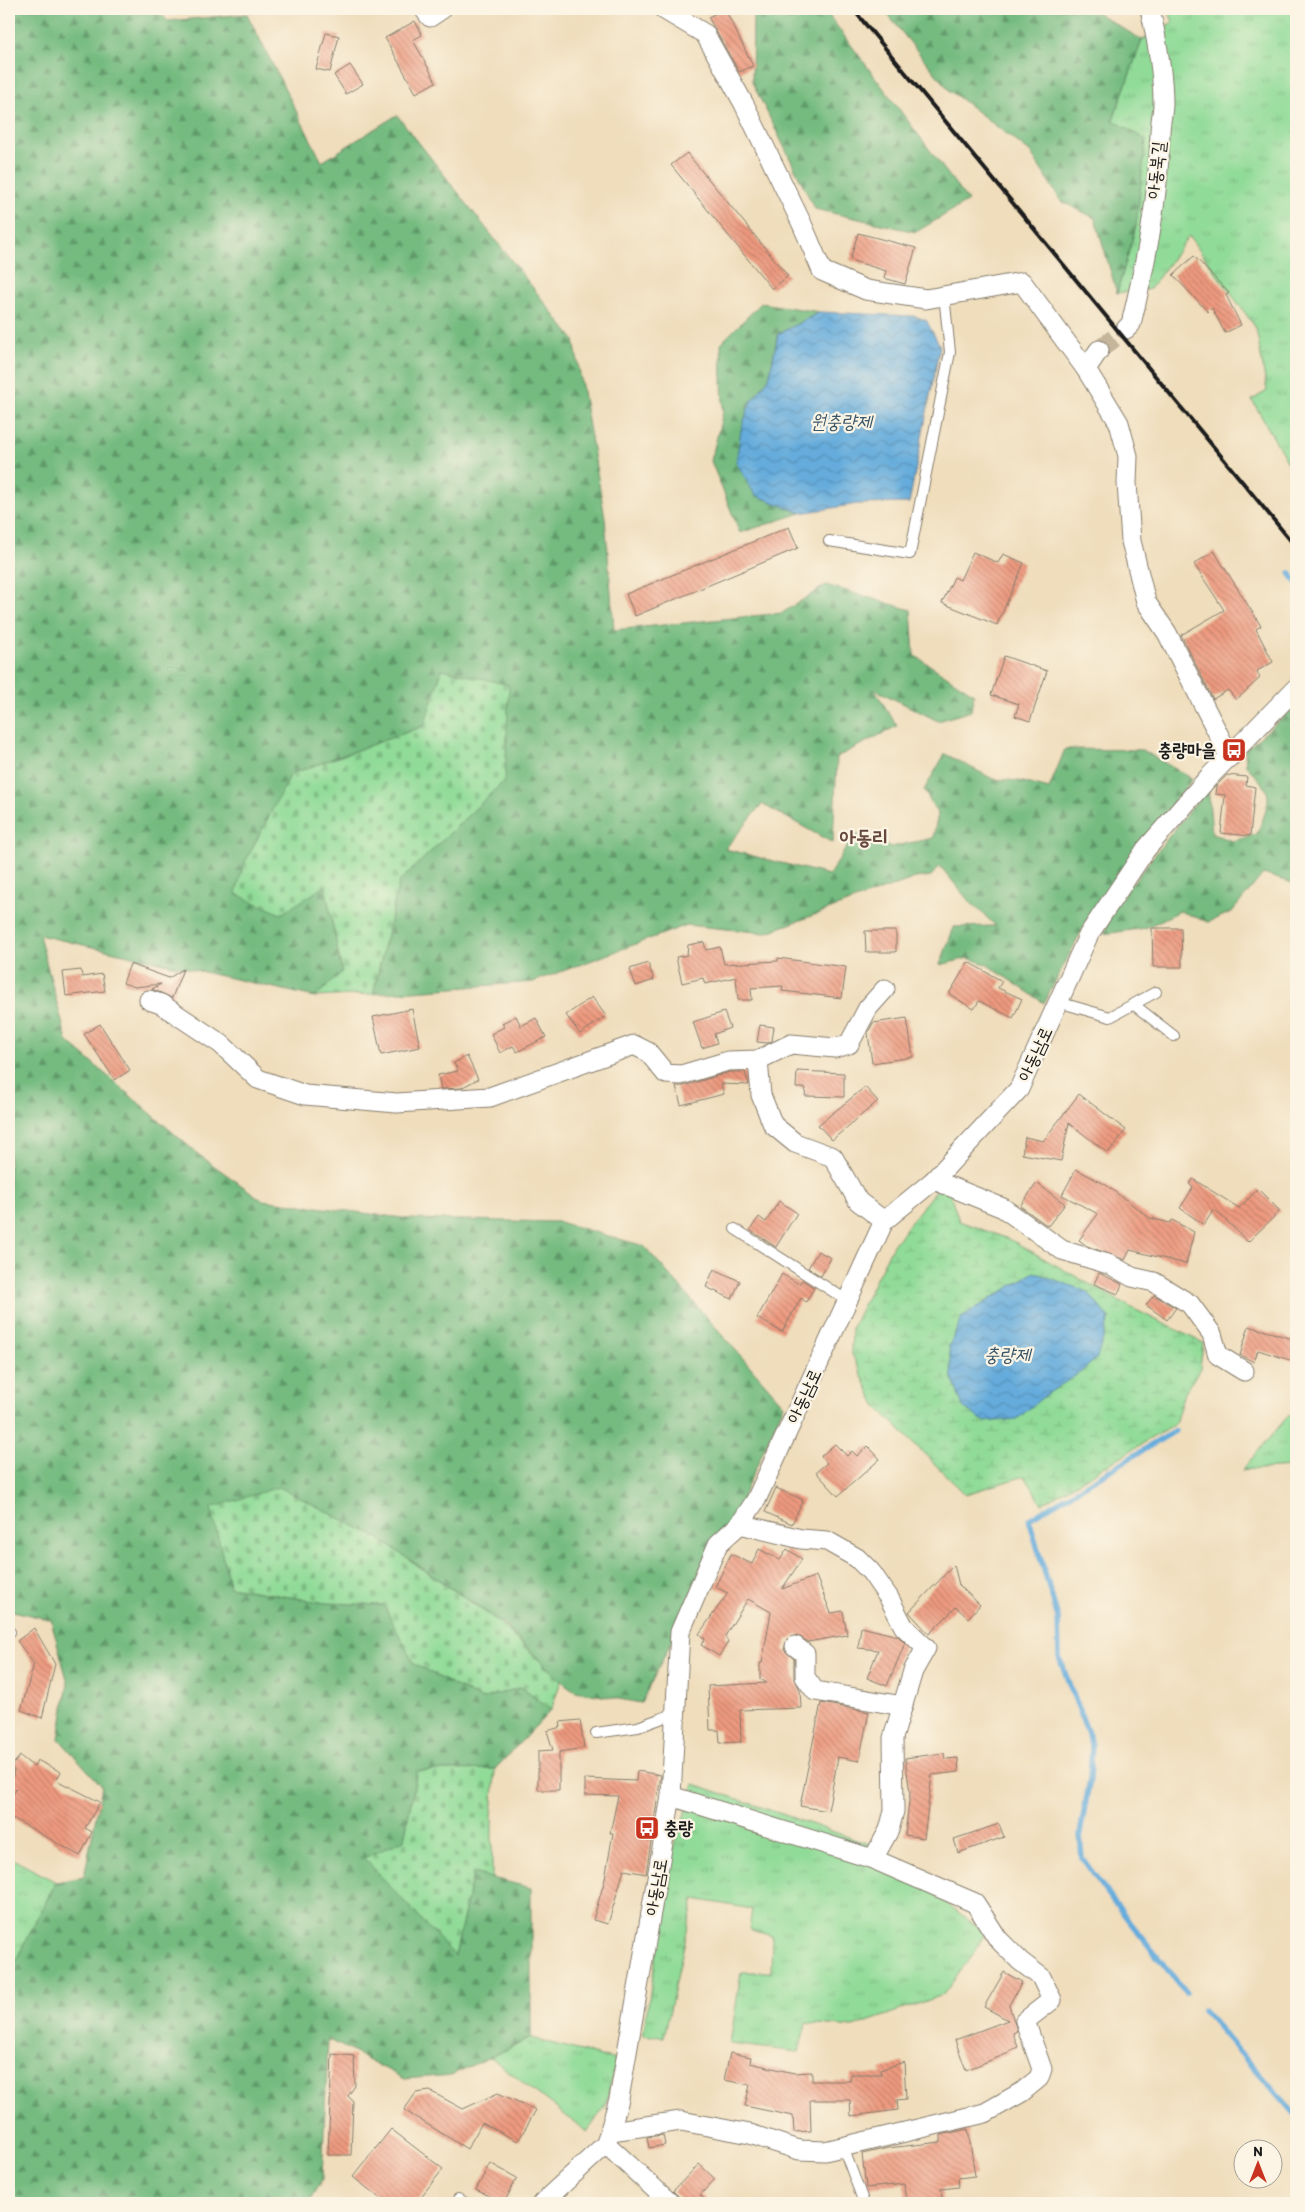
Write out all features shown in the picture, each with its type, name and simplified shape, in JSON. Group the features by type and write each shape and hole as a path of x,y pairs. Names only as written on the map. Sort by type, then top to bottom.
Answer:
{"street":[{"path":"424,9 430,17 442,9"},
{"path":"663,9 705,34 744,104 802,224 822,271 866,290 926,299 1022,282 1086,369 1119,423 1128,456 1127,483 1131,541 1146,602 1167,633 1230,757"},
{"name":"아동북길","path":"1126,329 1131,324 1148,247 1160,153 1163,104 1162,76 1159,46 1150,9"},
{"path":"1086,369 1098,350"},
{"name":"아동남로","path":"608,2137 619,2099 671,1796 680,1632 718,1544 740,1524 756,1500 884,1221 934,1180 1019,1089 1090,934 1146,849 1209,777 1296,688"},
{"path":"150,1000 161,1004 221,1044 258,1079 305,1095 397,1103 490,1097 634,1045 648,1052 666,1074 681,1074 728,1061 758,1060 791,1044 834,1048 849,1044 868,1008 885,989"},
{"path":"758,1060 761,1095 773,1126 795,1143 832,1157 858,1201 884,1221"},
{"path":"934,1180 1003,1208 1062,1250 1110,1265 1132,1277 1154,1282 1190,1304 1212,1334 1218,1356 1244,1371"},
{"path":"740,1524 801,1539 827,1541 857,1558 871,1572 889,1598 904,1627 926,1648 913,1671 893,1738 894,1811 889,1830 873,1859"},
{"path":"795,1646 805,1654 805,1677 815,1691 903,1706"},
{"path":"542,2203 608,2137 681,2121 750,2134 799,2150 825,2151 985,2113 1022,2092 1039,2078 1042,2069 1024,2021 1052,2000 1041,1977 1020,1961 998,1939 975,1903 873,1859 671,1796"},
{"path":"608,2137 670,2203"}],"lane":[{"path":"828,541 910,554 950,352 944,295"},
{"path":"1058,1002 1110,1017 1156,992"},
{"path":"1133,1004 1174,1036"},
{"path":"735,1229 848,1301"},
{"path":"596,1733 638,1727 676,1713"},
{"path":"843,2146 864,2203"}],"green space":[{"path":"9,9 156,9 168,21 247,14 322,162 397,115 574,340 605,518 614,630 782,613 826,585 911,610 914,655 974,694 971,711 938,721 874,689 897,726 837,757 833,843 762,804 725,849 829,875 855,834 891,847 933,838 938,815 924,790 945,754 993,779 1019,781 1049,789 1065,749 1142,750 1193,779 1158,821 1105,899 1089,917 1044,1003 986,964 968,958 940,965 954,927 996,926 968,900 940,866 931,876 915,878 765,933 687,925 533,982 373,994 399,882 505,780 424,726 291,774 325,886 342,972 315,997 39,935 67,1041 199,1155 262,1200 410,1219 559,1222 644,1246 784,1405 736,1512 641,1703 575,1691 561,1681 502,1623 378,1538 279,1488 230,1587 326,1603 385,1605 414,1664 481,1699 521,1687 551,1710 495,1769 417,1771 404,1840 455,1956 473,1873 531,1888 531,2038 451,2075 405,2079 328,2039 322,2179 308,2203 9,2203 9,1969 12,1968 56,1882 84,1877 102,1786 59,1739 68,1683 51,1620 9,1610"},
{"path":"757,9 824,9 968,201 916,232 815,209 752,82 753,18"},
{"path":"883,9 1091,9 1142,40 1113,120 1146,140 1136,226 1117,293 1095,218 1061,201 1030,152 949,90"},
{"path":"1168,9 1296,9 1296,477 1252,400 1267,391 1256,328 1189,236 1150,289 1117,293 1136,226 1113,120 1142,40 1173,22"},
{"path":"761,303 820,312 778,334 769,379 750,403 755,495 801,513 740,533 711,461 723,412 721,343"},
{"path":"442,669 509,685 505,780 399,882 373,994 315,997 342,972 325,886 281,914 236,894 243,866 291,774 424,726"},
{"path":"1296,706 1296,884 1263,874 1232,912 1208,922 1180,911 1145,928 1104,934 1112,909 1208,787 1212,834 1233,841 1257,834 1268,804 1268,797 1262,784 1246,766 1245,750"},
{"path":"945,1178 959,1221 1011,1240 1132,1308 1203,1343 1200,1368 1183,1396 1175,1424 1042,1504 1025,1476 965,1494 876,1406 851,1352 852,1327 893,1245"},
{"path":"1289,1415 1296,1422 1296,1467 1242,1470"},
{"path":"279,1487 378,1538 498,1621 561,1681 551,1710 521,1687 481,1699 414,1664 384,1605 326,1603 230,1587 211,1508"},
{"path":"495,1769 492,1817 492,1878 473,1873 455,1956 364,1858 404,1840 417,1771"},
{"path":"694,1784 872,1845 985,1933 974,1953 943,1995 853,2027 806,2023 799,2052 730,2044 741,1972 771,1972 772,1936 749,1929 752,1909 694,1899 664,2037 643,2035 674,1848"},
{"path":"9,1857 56,1882 12,1968 9,1970"},
{"path":"531,2038 616,2060 605,2107 587,2132 490,2057"}],"water":[{"name":"원충량제","path":"820,312 913,316 926,320 940,346 909,503 857,504 801,513 755,495 736,462 741,430 750,403 769,378 778,334"},
{"name":"충량제","path":"1034,1272 1088,1292 1109,1319 1097,1358 1081,1372 1044,1396 1017,1419 985,1422 963,1407 952,1377 949,1346 963,1316"}],"building":[{"path":"725,9 753,66 739,72 708,17"},
{"path":"415,21 422,35 413,40 436,82 416,93 385,38"},
{"path":"326,33 339,36 330,72 316,69"},
{"path":"350,65 363,84 346,94 334,75"},
{"path":"687,153 788,276 772,289 671,165"},
{"path":"858,233 916,248 905,284 884,278 886,271 850,260"},
{"path":"1194,256 1229,293 1226,295 1241,325 1225,333 1212,308 1208,312 1173,275"},
{"path":"789,527 798,548 635,616 626,594"},
{"path":"1214,551 1261,626 1256,629 1273,662 1257,671 1260,678 1236,700 1228,690 1213,699 1181,635 1224,610 1194,564"},
{"path":"973,552 998,563 1003,554 1024,563 997,625 942,603 954,577 960,580"},
{"path":"1004,656 1047,671 1030,721 1015,716 1019,704 991,695"},
{"path":"1227,775 1247,777 1246,785 1255,787 1250,836 1221,833 1225,795 1215,794 1216,786"},
{"path":"1152,928 1181,928 1182,967 1153,967"},
{"path":"865,931 896,931 896,952 866,952"},
{"path":"704,942 706,950 720,947 724,964 778,961 778,958 846,967 842,998 782,991 783,986 751,988 752,1000 738,1000 736,977 705,984 703,978 682,983 676,957 687,955 688,945"},
{"path":"968,962 1002,981 998,988 1022,999 1013,1018 979,1001 974,1009 949,994"},
{"path":"648,963 654,980 636,986 630,969"},
{"path":"130,964 169,978 183,969 172,998 152,989 161,984 135,987 123,983"},
{"path":"81,970 82,977 102,974 105,991 66,996 63,972"},
{"path":"592,997 606,1016 580,1034 566,1015"},
{"path":"412,1009 420,1047 381,1055 373,1017"},
{"path":"724,1012 730,1028 714,1034 717,1043 702,1048 693,1022"},
{"path":"516,1016 521,1026 536,1018 546,1037 517,1052 513,1046 500,1053 491,1034 504,1027 502,1023"},
{"path":"907,1018 913,1057 872,1063 868,1033 873,1023"},
{"path":"100,1024 130,1070 115,1080 84,1034"},
{"path":"760,1025 774,1027 772,1041 767,1043 757,1042"},
{"path":"467,1056 478,1079 461,1088 441,1089 438,1075 458,1071 454,1063"},
{"path":"797,1071 844,1073 844,1097 805,1096 806,1088 796,1088"},
{"path":"730,1072 745,1072 749,1085 721,1084 724,1094 681,1105 676,1086 684,1086"},
{"path":"865,1087 878,1101 832,1140 818,1125"},
{"path":"1079,1094 1126,1130 1108,1153 1069,1123 1061,1161 1022,1154 1025,1137 1043,1141"},
{"path":"1076,1169 1106,1185 1150,1218 1170,1223 1172,1220 1194,1232 1186,1264 1130,1250 1125,1260 1087,1246 1079,1240 1098,1214 1062,1195"},
{"path":"1193,1179 1239,1208 1258,1189 1280,1211 1248,1242 1214,1209 1204,1225 1180,1208 1193,1188 1189,1184"},
{"path":"1037,1183 1065,1204 1048,1226 1020,1206"},
{"path":"779,1201 797,1213 776,1247 750,1230 759,1217 766,1222"},
{"path":"818,1251 831,1258 821,1276 808,1268"},
{"path":"714,1269 740,1281 732,1299 706,1287"},
{"path":"1099,1273 1122,1284 1118,1294 1094,1284"},
{"path":"782,1274 799,1284 802,1280 814,1288 806,1302 801,1298 782,1332 757,1318"},
{"path":"1154,1295 1176,1308 1167,1320 1146,1305"},
{"path":"1249,1326 1296,1340 1296,1362 1258,1350 1254,1362 1240,1355"},
{"path":"835,1444 847,1456 852,1451 857,1456 868,1446 880,1459 838,1496 816,1472 827,1463 821,1456"},
{"path":"776,1488 803,1500 792,1524 765,1512"},
{"path":"759,1549 780,1560 787,1549 802,1559 782,1589 816,1576 831,1613 843,1611 847,1635 808,1642 797,1635 787,1639 784,1650 794,1659 794,1677 800,1690 801,1708 740,1710 741,1742 720,1743 719,1730 710,1730 708,1686 767,1683 760,1679 760,1663 762,1663 771,1612 748,1599 725,1636 728,1642 719,1656 701,1645 705,1639 699,1634 728,1593 715,1587 731,1554 752,1564"},
{"path":"954,1565 959,1585 980,1605 968,1618 956,1607 929,1634 909,1612"},
{"path":"861,1627 898,1636 905,1643 887,1686 867,1678 878,1650 858,1648"},
{"path":"34,1628 55,1664 42,1718 21,1710 34,1664 17,1641"},
{"path":"821,1703 869,1712 859,1761 838,1757 828,1811 800,1806"},
{"path":"580,1720 584,1748 559,1752 559,1790 538,1790 538,1751 553,1750 547,1731 561,1727 560,1722"},
{"path":"944,1753 945,1759 958,1758 959,1772 932,1775 924,1838 905,1835 910,1793 905,1758"},
{"path":"20,1756 34,1767 37,1760 61,1772 56,1780 100,1802 85,1828 92,1832 80,1856 9,1816 9,1802 16,1789 11,1784 14,1770 10,1768"},
{"path":"637,1771 661,1775 646,1874 624,1870 608,1924 593,1920 605,1879 613,1833 610,1833 618,1796 585,1795 585,1779 636,1781"},
{"path":"999,1824 1004,1837 958,1853 954,1839"},
{"path":"1004,1972 1022,1982 1009,2005 1017,2031 1013,2033 1018,2047 1009,2051 1009,2053 966,2070 955,2040 1008,2020 984,2007"},
{"path":"730,2053 751,2057 750,2063 794,2073 812,2072 812,2081 850,2081 851,2074 881,2074 880,2070 904,2062 906,2099 897,2100 898,2110 851,2116 850,2100 810,2100 811,2131 794,2132 793,2116 745,2106 750,2085 724,2080"},
{"path":"332,2054 354,2056 355,2086 348,2096 353,2101 351,2155 328,2155"},
{"path":"430,2091 463,2109 498,2093 536,2110 518,2141 482,2123 467,2149 404,2110 416,2093"},
{"path":"391,2129 443,2169 416,2203 386,2203 353,2177"},
{"path":"968,2129 975,2176 958,2178 959,2187 941,2189 943,2203 906,2203 904,2184 866,2188 862,2154 888,2148 941,2142 941,2135"},
{"path":"663,2135 665,2145 649,2148 647,2137"},
{"path":"490,2163 517,2178 504,2203 476,2190"},
{"path":"699,2164 715,2179 700,2195 709,2203 681,2203 681,2199 673,2191"}],"waterway":[{"path":"1290,573 1296,582"},
{"path":"1175,1431 1029,1519 1058,1618 1059,1657 1092,1744 1090,1779 1080,1834 1082,1858 1186,1993"},
{"path":"1203,2010 1296,2116"}],"tunnel":[{"path":"1099,350 1126,329"}],"railway":[{"path":"853,9 1296,547"}],"place":[{"name":"충량마을","path":"1234,750"},
{"name":"충량","path":"647,1828"}],"district":[{"name":"아동리","path":"864,837"}]}
